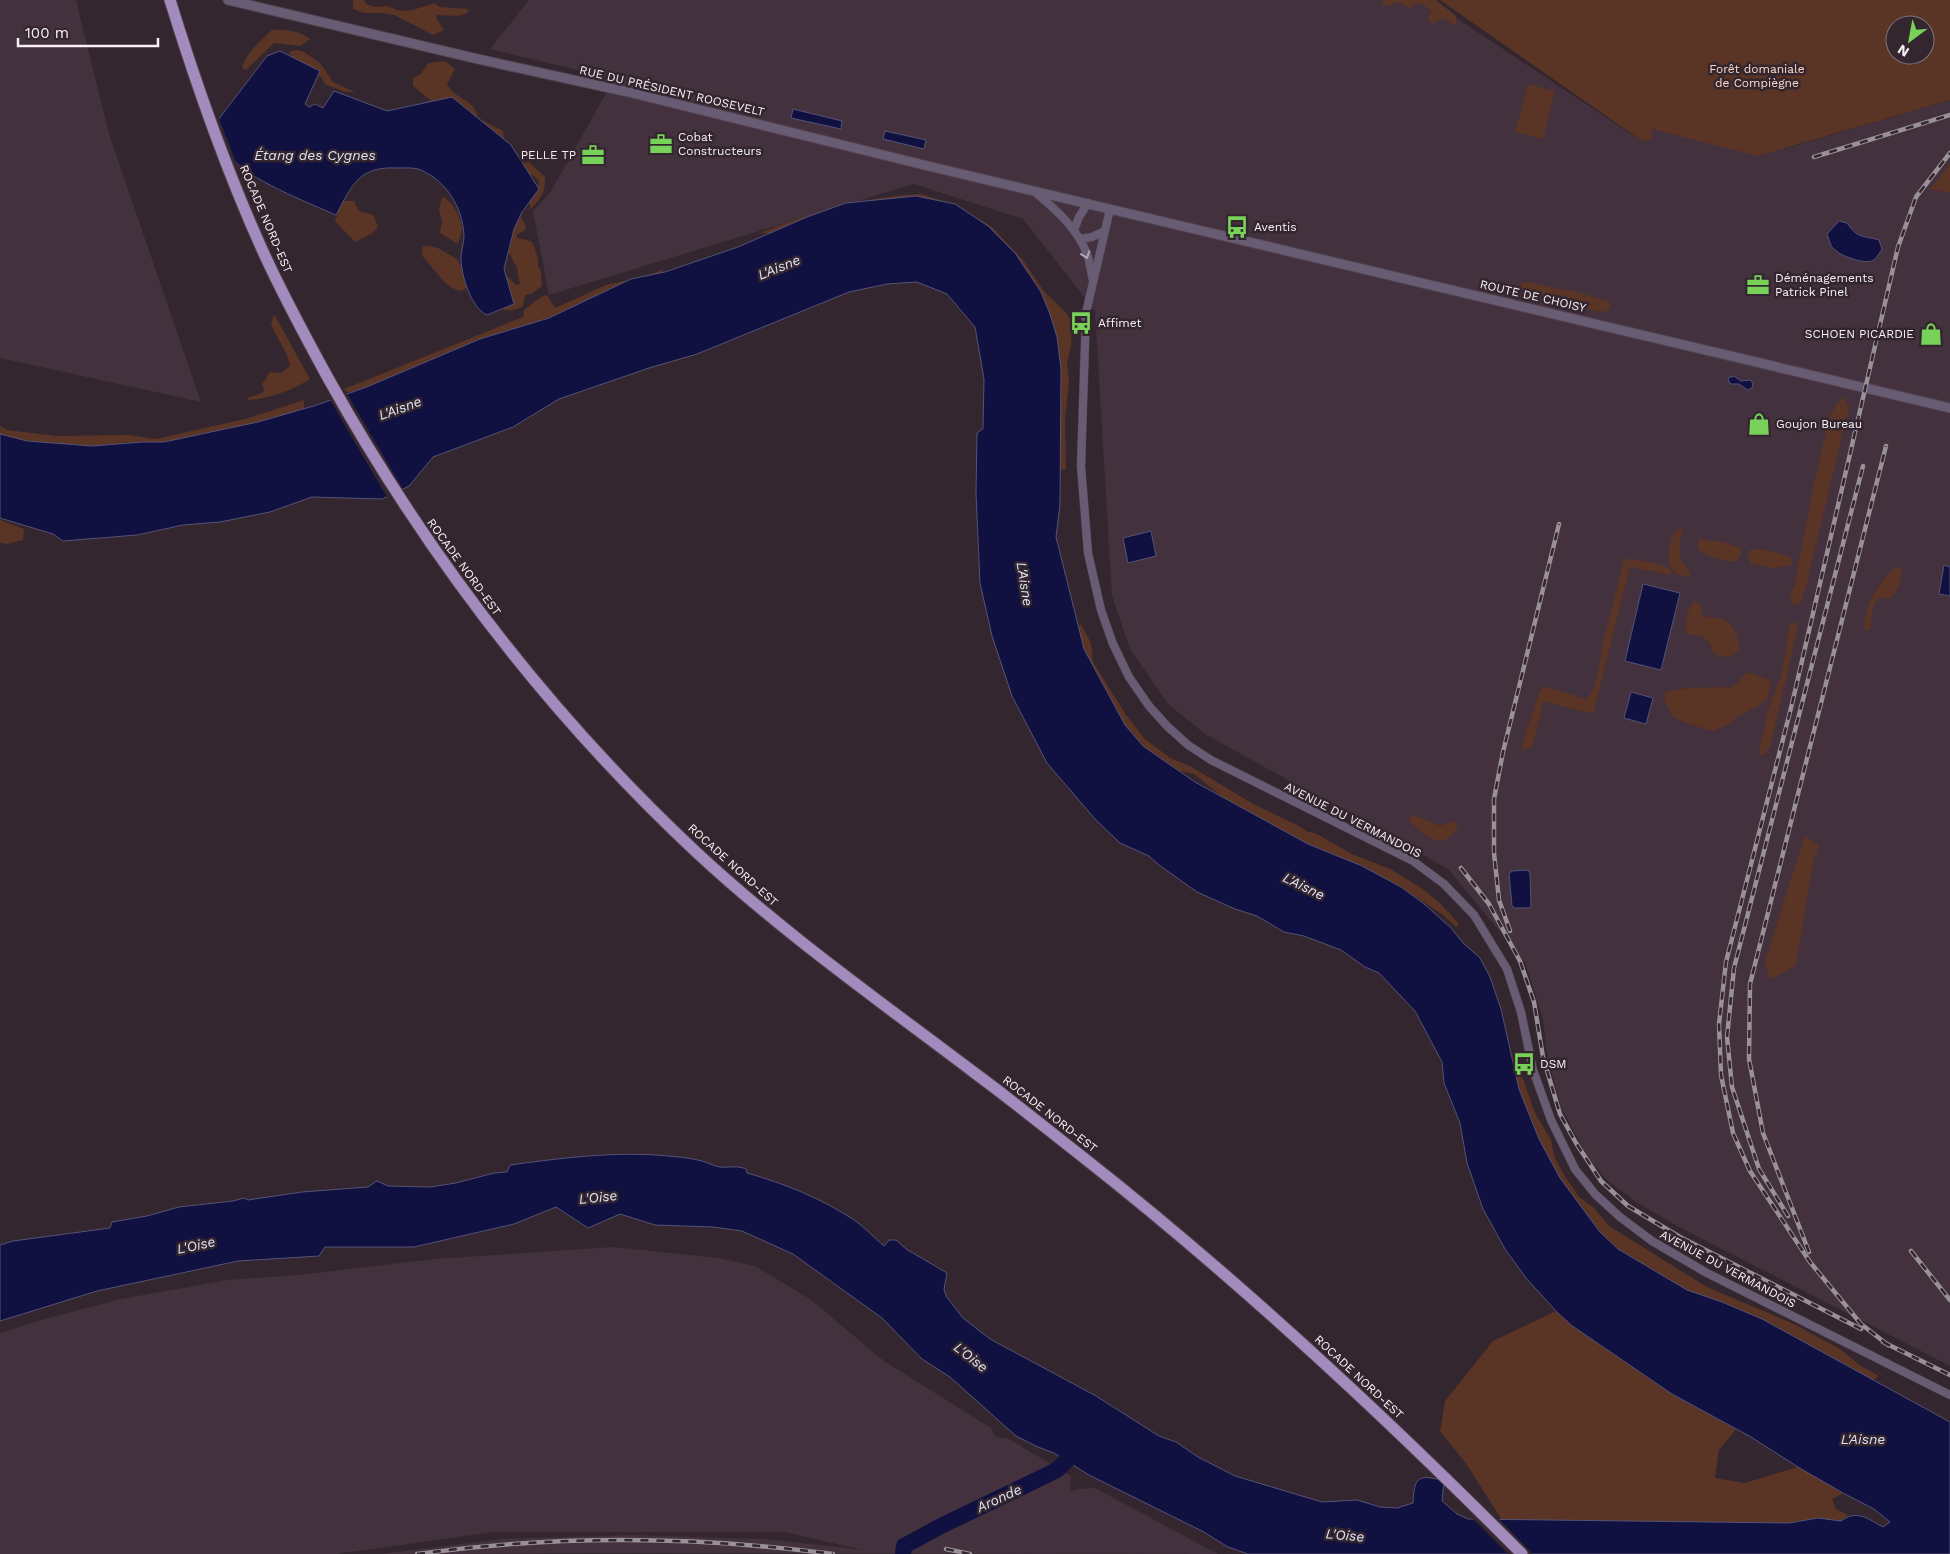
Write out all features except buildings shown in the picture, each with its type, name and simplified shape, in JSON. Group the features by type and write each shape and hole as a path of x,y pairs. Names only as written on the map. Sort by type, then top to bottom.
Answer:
{"main road":[{"name":"ROCADE NORD-EST","path":"170,0 199,90 240,200 262,251 346,411 425,537 469,599 569,722 694,850 760,909 803,944 1089,1161 1186,1242 1359,1395 1522,1554"}],"street":[{"name":"RUE DU PRÉSIDENT ROOSEVELT","path":"228,0 628,92 1110,209"},
{"path":"1034,191 1074,230 1080,239 1088,256 1094,284"},
{"path":"1074,230 1079,217 1088,204"},
{"name":"AVENUE DU VERMANDOIS","path":"1110,209 1086,313 1081,466 1088,553 1101,610 1113,644 1128,677 1149,706 1188,745 1211,760 1413,861 1444,884 1474,915 1507,969 1521,1012 1533,1070 1551,1120 1575,1169 1595,1194 1620,1218 1652,1241 1707,1273 1950,1395"},
{"name":"ROUTE DE CHOISY","path":"1110,209 1950,408"},
{"path":"1080,239 1092,237 1105,231"}],"shaded area":[{"path":"0,0 76,0 109,134 201,402 0,358"},
{"path":"529,0 1429,0 1642,141 1652,129 1784,149 1950,100 1950,1366 1677,1226 1636,1202 1607,1180 1586,1155 1561,1107 1548,1060 1543,1019 1525,962 1448,869 1205,734 1168,704 1130,649 1112,596 1095,311 1023,219 914,184 549,295 533,211 550,193 614,79 490,49"},
{"path":"613,1247 719,1258 755,1266 810,1299 884,1361 991,1428 994,1435 1000,1438 1007,1438 1071,1476 1070,1492 1077,1489 1095,1488 1218,1554 381,1554 503,1539 631,1535 767,1539 863,1550 785,1532 494,1532 336,1554 0,1554 0,1333 121,1299 227,1280 299,1275 434,1259"}],"green space":[{"path":"353,0 364,0 366,4 375,7 386,6 401,11 413,10 434,3 440,7 469,9 467,13 459,16 437,15 436,18 444,30 433,35 394,15 364,13 353,9"},
{"path":"1383,0 1436,0 1456,16 1457,25 1455,26 1443,18 1432,24 1428,19 1432,11 1421,4 1416,4 1410,8 1398,2 1388,6 1383,5"},
{"name":"Forêt domaniale de Compiègne","path":"1440,0 1950,0 1950,100 1758,156 1652,129 1651,140 1642,141"},
{"path":"272,30 292,31 310,39 300,46 274,43 246,70 242,68 250,52"},
{"path":"297,50 304,52 320,63 333,82 355,92 345,92 325,84 321,77 293,62 289,52"},
{"path":"445,61 455,69 447,84 451,90 473,107 478,118 503,131 504,139 511,149 440,108 413,86 413,78 421,74 428,63"},
{"path":"1528,84 1555,91 1543,139 1515,132"},
{"path":"529,162 545,177 545,187 542,195 530,209 530,196 538,187 539,181 534,176 522,171 523,163"},
{"path":"1950,164 1950,193 1930,189"},
{"path":"921,194 953,204 991,226 1023,260 1044,291 1068,315 1072,325 1071,346 1067,363 1069,383 1065,418 1066,469 1055,467 1054,349 817,218 772,233 760,233 818,212 880,198"},
{"path":"442,197 452,205 460,219 462,230 458,244 440,233 442,221 439,210"},
{"path":"342,201 354,201 359,211 373,215 378,226 373,233 355,242 335,221"},
{"path":"521,217 526,226 525,230 517,235 517,238 531,241 534,246 538,266 541,271 542,286 533,293 525,295 523,306 514,310 507,310 500,308 502,280 506,275 516,285 520,284 517,268 509,253 509,235 514,218"},
{"path":"422,247 438,248 457,259 470,285 462,291 445,283 423,257"},
{"path":"662,270 664,275 451,353 369,390 347,392 344,389 523,317 524,310 541,297 547,295 555,308 606,285 647,276"},
{"path":"1529,282 1563,290 1568,289 1607,301 1611,306 1608,311 1599,312 1520,288 1522,283"},
{"path":"274,314 310,379 280,393 248,400 247,398 262,393 264,390 262,384 270,372 281,373 290,366 287,355 271,325"},
{"path":"1841,398 1845,399 1849,407 1806,587 1800,604 1793,604 1790,595 1794,587 1814,483 1830,415"},
{"path":"304,400 304,410 151,447 127,442 94,450 18,439 0,434 0,426 7,430 57,436 128,435 156,439 249,418"},
{"path":"0,520 24,529 23,540 8,544 0,543"},
{"path":"1678,529 1684,530 1680,539 1680,559 1690,572 1690,576 1675,572 1669,559 1670,543"},
{"path":"1698,540 1727,543 1741,548 1741,555 1736,561 1731,561 1721,560 1706,554 1698,549"},
{"path":"1752,549 1767,550 1791,558 1792,565 1773,568 1751,564 1747,553"},
{"path":"1624,559 1661,565 1671,570 1672,575 1630,567 1594,711 1587,713 1544,701 1532,747 1523,750 1522,745 1543,686 1586,699 1594,688 1603,641"},
{"path":"1896,567 1901,567 1901,580 1898,587 1891,598 1880,598 1876,601 1873,608 1871,628 1868,630 1864,629 1867,611 1878,587"},
{"path":"1694,601 1701,604 1702,613 1705,617 1721,619 1731,625 1737,636 1740,651 1730,656 1720,656 1713,653 1710,644 1701,636 1687,635 1687,617"},
{"path":"1799,622 1771,744 1766,754 1758,756 1768,710 1782,672 1790,624"},
{"path":"1081,624 1091,643 1093,662 1126,715 1144,738 1170,758 1190,766 1255,805 1308,832 1315,833 1352,854 1390,869 1423,889 1440,903 1459,924 1456,927 1443,915 1401,887 1362,866 1308,844 1226,800 1194,774 1180,771 1143,746 1125,725 1075,633"},
{"path":"1748,672 1770,680 1768,698 1758,706 1736,717 1729,725 1712,731 1673,717 1664,699 1666,692 1674,690 1732,687"},
{"path":"1411,814 1440,826 1454,821 1458,828 1446,839 1433,839 1426,836 1409,820"},
{"path":"1808,837 1819,846 1813,862 1796,965 1769,979 1765,961 1804,838"},
{"path":"1513,1062 1522,1076 1535,1113 1551,1140 1554,1156 1564,1175 1579,1197 1593,1207 1609,1226 1707,1287 1794,1324 1840,1349 1861,1366 1879,1376 1870,1382 1674,1287 1615,1252 1576,1206 1532,1136 1511,1071"},
{"path":"1556,1311 1571,1325 1672,1394 1736,1429 1719,1450 1715,1478 1744,1483 1798,1467 1843,1493 1832,1499 1836,1509 1848,1515 1841,1521 1818,1518 1789,1523 1502,1520 1467,1465 1440,1431 1445,1401 1493,1341"}],"water":[{"name":"Étang des Cygnes","path":"280,51 320,71 305,104 309,107 315,104 323,108 334,91 387,111 452,97 511,145 539,189 522,212 514,229 504,269 514,304 487,315 476,306 465,282 461,265 464,236 461,216 447,190 440,182 423,171 410,168 384,168 365,174 352,186 336,215 264,182 239,165 231,157 218,120 267,56"},
{"path":"793,109 842,121 841,129 791,118"},
{"path":"885,131 926,140 924,149 883,139"},
{"name":"L'Aisne","path":"916,196 955,204 988,226 1015,253 1041,292 1050,314 1057,337 1061,369 1060,505 1056,537 1084,649 1125,725 1143,746 1195,782 1308,844 1362,866 1401,887 1423,903 1451,928 1463,943 1480,958 1490,977 1501,1009 1519,1089 1539,1139 1560,1178 1600,1232 1618,1249 1687,1290 1762,1319 1950,1422 1950,1554 1248,1554 1228,1547 1202,1531 1089,1475 1054,1453 1016,1436 950,1377 922,1359 882,1318 793,1254 742,1231 713,1227 655,1225 620,1214 588,1228 556,1207 514,1224 414,1247 325,1247 319,1256 238,1261 97,1291 0,1321 0,1245 13,1241 110,1228 112,1222 147,1216 179,1207 244,1198 248,1200 302,1192 368,1187 377,1181 388,1186 430,1187 456,1183 494,1173 507,1172 510,1165 549,1160 629,1154 681,1157 720,1167 746,1169 747,1173 789,1187 842,1212 858,1223 884,1246 889,1240 896,1240 906,1249 947,1273 944,1289 946,1296 963,1318 990,1339 1096,1396 1159,1436 1176,1442 1198,1457 1235,1476 1322,1502 1357,1500 1380,1507 1397,1508 1413,1503 1415,1487 1420,1479 1436,1479 1444,1481 1442,1501 1457,1514 1468,1519 1789,1523 1818,1518 1841,1521 1847,1517 1862,1516 1883,1527 1890,1522 1874,1509 1798,1467 1751,1437 1672,1394 1571,1325 1526,1278 1505,1249 1483,1209 1467,1163 1460,1123 1444,1083 1442,1062 1415,1011 1379,973 1365,967 1341,950 1304,936 1284,932 1257,916 1235,909 1197,892 1149,856 1120,843 1095,819 1047,763 1012,696 992,636 980,583 976,493 977,433 983,429 984,379 975,327 947,294 917,282 887,284 849,292 697,354 649,368 559,399 513,427 433,457 409,486 382,499 312,497 270,512 220,522 183,525 137,535 63,541 53,534 0,518 0,434 27,441 92,446 164,442 258,422 317,405 369,386 480,339 549,318 631,279 665,272 738,247 807,217 846,203"},
{"path":"1839,221 1847,223 1857,234 1879,240 1882,249 1875,259 1868,262 1852,259 1833,248 1827,234"},
{"path":"1734,376 1741,381 1751,380 1752,388 1748,390 1739,384 1730,384 1728,378"},
{"path":"1151,531 1156,556 1128,563 1123,538"},
{"path":"1944,565 1950,567 1950,596 1939,594"},
{"path":"1643,584 1680,593 1661,670 1625,661"},
{"path":"1631,692 1653,698 1646,724 1624,718"},
{"path":"1527,870 1530,873 1531,906 1529,908 1515,908 1512,906 1509,874 1512,871"}],"pier":[{"path":"218,116 238,167 228,158 216,121"},
{"path":"346,392 404,491 388,499 329,398"},
{"path":"1471,1517 1497,1517 1533,1554 1508,1554"}],"waterway":[{"name":"Aronde","path":"903,1554 904,1546 1057,1470 1083,1444"}],"railway":[{"path":"1814,157 1950,115"},
{"path":"1888,1345 1861,1324 1810,1262 1750,1171 1733,1133 1721,1075 1719,1024 1726,962 1792,704 1898,247 1916,197 1950,153"},
{"path":"1809,1252 1763,1133 1749,1059 1750,984 1886,446"},
{"path":"1788,1216 1759,1169 1732,1087 1727,1037 1734,968 1863,466"},
{"path":"1510,931 1499,900 1494,853 1494,799 1503,752 1559,524"},
{"path":"1461,868 1489,904 1520,961 1534,1002 1543,1057 1560,1114 1601,1181 1628,1206 1680,1237 1861,1329"},
{"path":"1911,1251 1950,1300"},
{"path":"1883,1342 1950,1375"},
{"path":"417,1554 521,1543 625,1540 729,1544 833,1554"},
{"path":"946,1549 970,1554"}],"place":[{"name":"Cobat Constructeurs","path":"661,144"},
{"name":"PELLE TP","path":"593,155"},
{"name":"Aventis","path":"1237,227"},
{"name":"Déménagements Patrick Pinel","path":"1758,285"},
{"name":"Affimet","path":"1081,323"},
{"name":"SCHOEN PICARDIE","path":"1931,334"},
{"name":"Goujon Bureau","path":"1759,424"},
{"name":"DSM","path":"1524,1064"}],"water label":[{"name":"L'Oise","path":"598,1197"},
{"name":"L'Oise","path":"196,1245"},
{"name":"L'Oise","path":"971,1357"},
{"name":"L'Oise","path":"1345,1535"}]}
